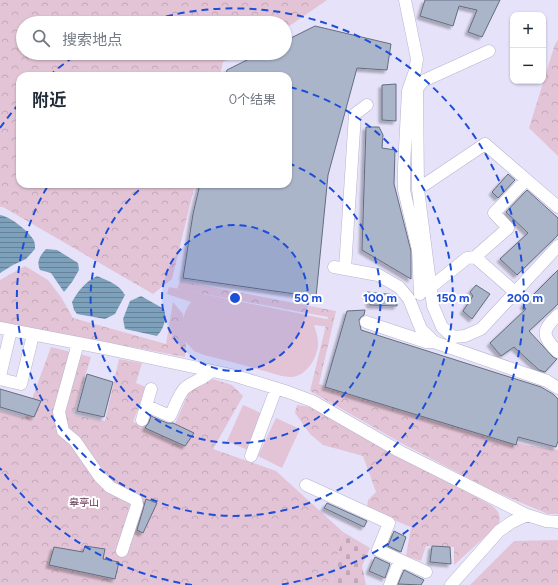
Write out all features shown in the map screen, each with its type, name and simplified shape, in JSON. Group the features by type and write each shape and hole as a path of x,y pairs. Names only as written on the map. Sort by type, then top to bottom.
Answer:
{"street":[{"path":"405,0 417,59 408,91 404,190 418,250 414,296 421,329 434,342"},
{"path":"489,51 423,81 417,89 418,189 433,306 442,327 453,337 465,336 480,329 558,246"},
{"path":"367,105 355,114 340,268 378,275 414,296"},
{"path":"418,189 485,144 558,207"},
{"path":"414,296 431,288 467,258 475,257 508,228 494,213 526,180"},
{"path":"475,257 515,292"},
{"path":"558,315 548,325 545,335 548,342 558,352"},
{"path":"366,322 426,342 434,342 557,385"},
{"path":"0,376 6,329 236,376 312,401 399,451 527,515 546,521 558,522"},
{"path":"0,379 21,384 33,335"},
{"path":"78,343 59,412 63,431 75,441 100,477 110,487 136,500 137,505 122,551"},
{"path":"147,406 170,416 184,389 205,378 211,371"},
{"path":"142,420 151,389"},
{"path":"252,456 276,389"},
{"path":"306,485 389,523 378,550 426,572"},
{"path":"451,585 499,531 512,522 527,515"},
{"path":"390,585 400,560"}],"green space":[{"path":"0,0 327,0 292,24 292,16 16,16 16,60 227,60 223,62 221,72 16,72 16,188 194,188 172,279 153,294 3,207 0,207"},
{"path":"558,40 558,156 529,128 543,84 546,84 546,73 555,44"},
{"path":"25,266 48,280 61,297 73,318 166,344 173,302 183,314 186,346 185,357 0,322 0,280"},
{"path":"180,281 336,311 319,384 526,445 558,450 558,514 548,514 491,490 405,445 310,391 328,317 177,289"},
{"path":"169,287 331,320 330,327 314,325 318,339 316,355 302,374 291,377 281,376 194,351 182,338 183,319 191,302 167,294"},
{"name":"皋亭山","path":"51,347 91,357 73,415 105,421 119,359 142,363 136,383 146,387 133,422 171,433 189,392 213,379 232,385 243,396 213,449 276,471 343,532 331,585 0,585 0,411 25,418"},
{"path":"243,405 263,414 248,450 227,441"},
{"path":"297,405 310,407 491,505 499,513 499,524 454,565 454,547 426,546 421,561 406,556 411,527 367,509 368,500 376,492 363,456 323,445 310,434 295,413"},
{"path":"276,418 300,429 282,468 258,456"},
{"path":"343,532 370,548 362,566 366,585 331,585"},
{"path":"558,540 558,585 470,585 514,541"}],"water":[{"path":"0,215 14,221 27,232 34,240 35,249 26,259 0,273"},
{"path":"46,249 57,250 78,263 79,270 64,292 51,273 40,270 38,264 39,259"},
{"path":"97,276 116,285 125,295 115,314 105,319 77,314 74,310 72,302 82,287"},
{"path":"141,296 164,309 164,323 157,336 125,329 123,319 130,301"}],"building":[{"path":"425,0 500,0 482,37 468,32 477,10 459,6 453,26 420,16"},
{"path":"315,26 391,44 387,70 357,68 328,175 316,297 183,278 193,214 199,188 292,188 292,72 227,72 227,70 247,60 292,60 292,38"},
{"path":"396,84 396,121 382,120 382,85"},
{"path":"366,127 379,127 383,135 382,148 395,150 394,184 411,251 411,279 362,250"},
{"path":"508,174 515,180 498,198 492,192"},
{"path":"527,190 558,218 558,235 517,275 500,259 528,233 506,212"},
{"path":"558,270 558,304 529,331 553,357 557,359 545,372 539,370 514,347 501,356 490,343 526,309 523,305"},
{"path":"476,285 490,294 472,319 463,311 473,296 470,292"},
{"path":"367,292 396,295 397,306 370,305"},
{"path":"365,310 364,315 359,320 361,330 541,387 553,394 558,399 558,441 556,447 518,437 516,445 325,387 347,311"},
{"path":"87,374 113,382 104,417 77,411"},
{"path":"0,389 41,401 34,417 0,407"},
{"path":"151,416 167,423 173,423 194,433 185,446 145,428"},
{"path":"146,499 157,503 143,533 137,530"},
{"path":"327,503 367,521 364,527 324,508"},
{"path":"394,531 406,537 401,552 388,546"},
{"path":"85,546 105,549 103,559 119,562 115,579 49,565 54,547 83,552"},
{"path":"432,546 450,547 451,564 430,562"},
{"path":"375,557 390,564 385,578 369,571"},
{"path":"404,570 424,580 421,585 398,584"}]}
